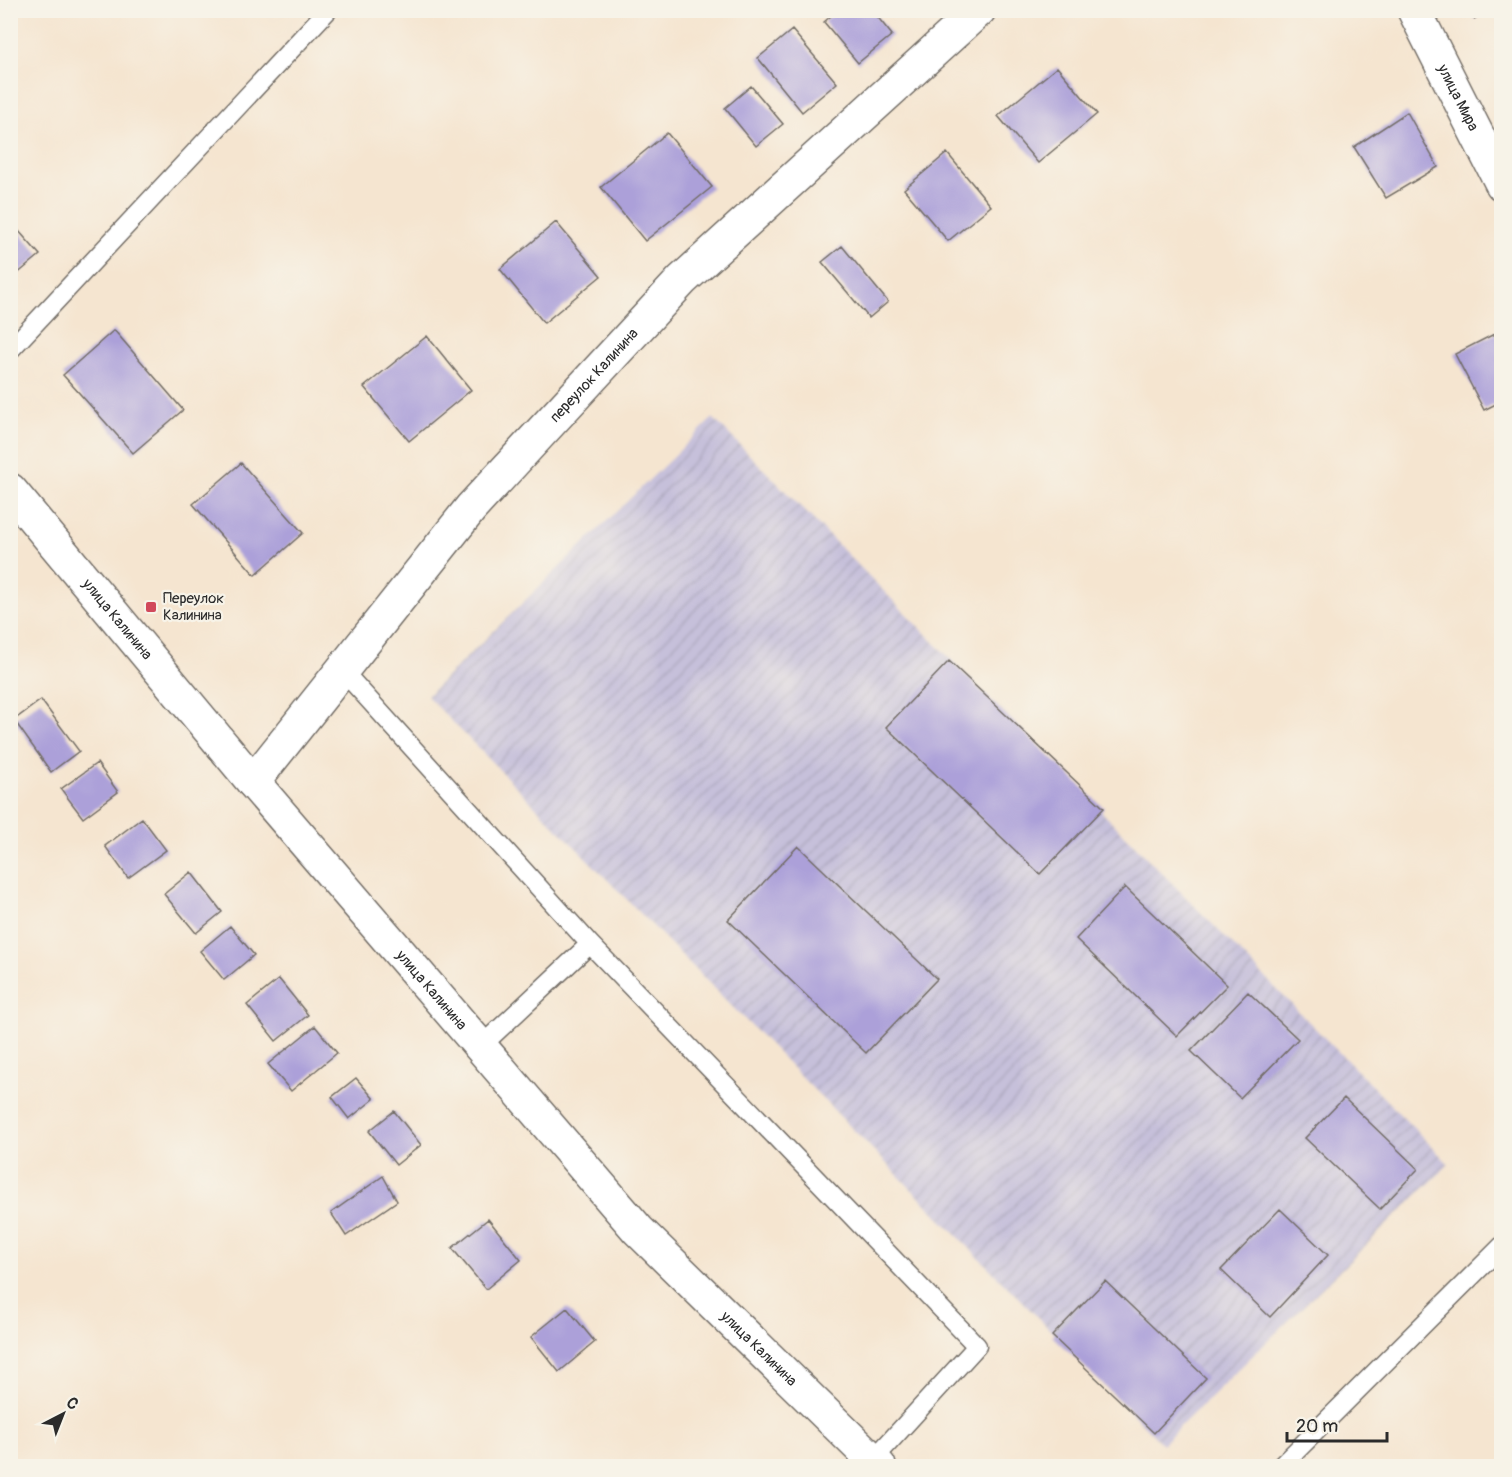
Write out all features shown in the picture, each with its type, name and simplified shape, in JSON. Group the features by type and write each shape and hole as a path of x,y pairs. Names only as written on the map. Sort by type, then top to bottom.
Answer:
{"street":[{"name":"переулок Калинина","path":"253,782 471,508 682,279 979,10"},
{"name":"улица Мира","path":"1414,10 1502,184"},
{"name":"улица Калинина","path":"10,490 253,782 638,1230 874,1465"}],"lane":[{"path":"10,350 328,10"},
{"path":"342,670 590,944 977,1346 874,1465"},
{"path":"480,1047 590,944"},
{"path":"1281,1467 1502,1246"}],"shaded area":[{"path":"713,418 1449,1164 1162,1444 427,696"}],"building":[{"path":"838,10 872,10 892,35 858,63 824,22"},
{"path":"1469,10 1489,10 1474,19"},
{"path":"792,30 837,83 802,112 758,58"},
{"path":"1057,67 1097,114 1038,163 998,116"},
{"path":"751,86 783,124 756,146 725,108"},
{"path":"1407,112 1438,167 1386,198 1354,147"},
{"path":"667,133 712,187 645,241 601,187"},
{"path":"947,153 991,206 948,241 904,189"},
{"path":"10,221 40,255 10,280"},
{"path":"556,222 601,276 544,323 500,269"},
{"path":"842,246 888,302 869,318 822,262"},
{"path":"114,330 183,410 133,453 63,375"},
{"path":"1502,330 1502,401 1484,410 1455,354"},
{"path":"427,336 471,390 409,441 364,387"},
{"path":"241,463 303,533 255,575 193,504"},
{"path":"949,661 1104,808 1040,874 886,727"},
{"path":"41,700 79,751 51,772 14,720"},
{"path":"97,763 118,792 83,818 61,789"},
{"path":"142,818 166,850 128,878 105,846"},
{"path":"798,846 937,979 866,1053 728,920"},
{"path":"191,872 222,912 196,933 164,894"},
{"path":"1125,887 1227,985 1177,1036 1076,939"},
{"path":"230,926 254,955 224,980 200,951"},
{"path":"279,979 308,1015 276,1041 247,1005"},
{"path":"1248,992 1298,1039 1240,1098 1191,1051"},
{"path":"315,1026 337,1053 291,1091 268,1064"},
{"path":"356,1078 374,1099 349,1119 332,1097"},
{"path":"1344,1098 1418,1169 1380,1209 1305,1138"},
{"path":"394,1111 421,1145 396,1165 369,1131"},
{"path":"383,1176 397,1201 346,1236 331,1213"},
{"path":"1280,1209 1328,1255 1270,1317 1221,1270"},
{"path":"488,1219 521,1260 486,1289 452,1248"},
{"path":"1105,1281 1206,1378 1154,1433 1052,1336"},
{"path":"567,1308 595,1342 559,1372 531,1337"}],"place":[{"name":"Переулок Калинина","path":"151,607"}]}
